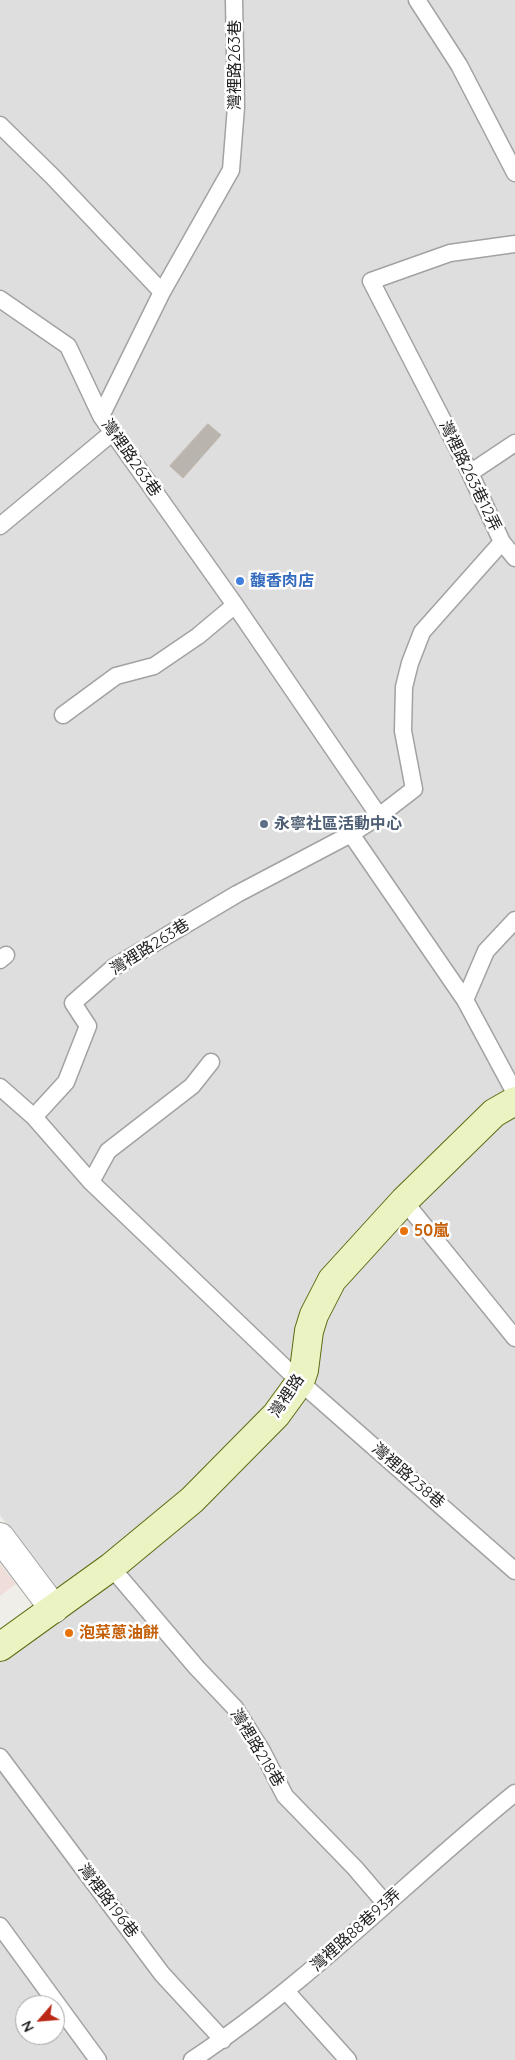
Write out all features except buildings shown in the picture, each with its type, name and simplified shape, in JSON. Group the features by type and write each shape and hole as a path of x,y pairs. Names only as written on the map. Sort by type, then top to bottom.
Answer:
{"street":[{"name":"灣裡路","path":"0,1647 111,1567 192,1500 276,1415 300,1382 304,1370 309,1332 321,1298 332,1280 404,1200 494,1113 515,1101"},
{"path":"0,1537 54,1609"}],"lane":[{"name":"灣裡路263巷","path":"34,1117 66,1082 88,1026 73,1003 114,967 237,894 351,834 380,816 235,605 101,416 162,292 231,170 236,107 234,0"},
{"path":"417,0 459,65 515,173"},
{"path":"0,125 53,177 162,292"},
{"name":"灣裡路263巷12弄","path":"380,816 414,789 403,731 404,688 410,663 422,632 502,542 470,473 371,281 450,253 515,244"},
{"path":"0,300 68,346 101,416"},
{"path":"0,526 113,432"},
{"path":"470,473 515,443"},
{"path":"502,542 515,558"},
{"path":"63,715 116,676 154,666 198,636 235,605"},
{"path":"351,834 465,1000 515,1093"},
{"path":"465,1000 486,951 515,920"},
{"path":"91,1182 108,1151 192,1086 211,1062"},
{"name":"灣裡路238巷","path":"0,1087 34,1117 91,1182 300,1382 515,1571"},
{"path":"404,1200 515,1338"},
{"name":"灣裡路218巷","path":"111,1567 197,1668 235,1708 262,1750 285,1796 355,1868 385,1903"},
{"name":"灣裡路196巷","path":"0,1757 162,1974 223,2040"},
{"name":"灣裡路88巷93弄","path":"192,2060 223,2040 286,1991 461,1836 515,1793"},
{"path":"0,1926 98,2060"},
{"path":"286,1991 348,2060"}],"shaded area":[{"path":"0,0 515,0 515,2060 0,2060 0,1661 70,1612 0,1515"},
{"path":"0,1564 16,1584 0,1596"}],"place":[{"name":"馥香肉店","path":"240,581"},
{"name":"永寧社區活動中心","path":"264,824"},
{"name":"50嵐","path":"404,1231"},
{"name":"泡菜蔥油餅","path":"69,1633"}]}
